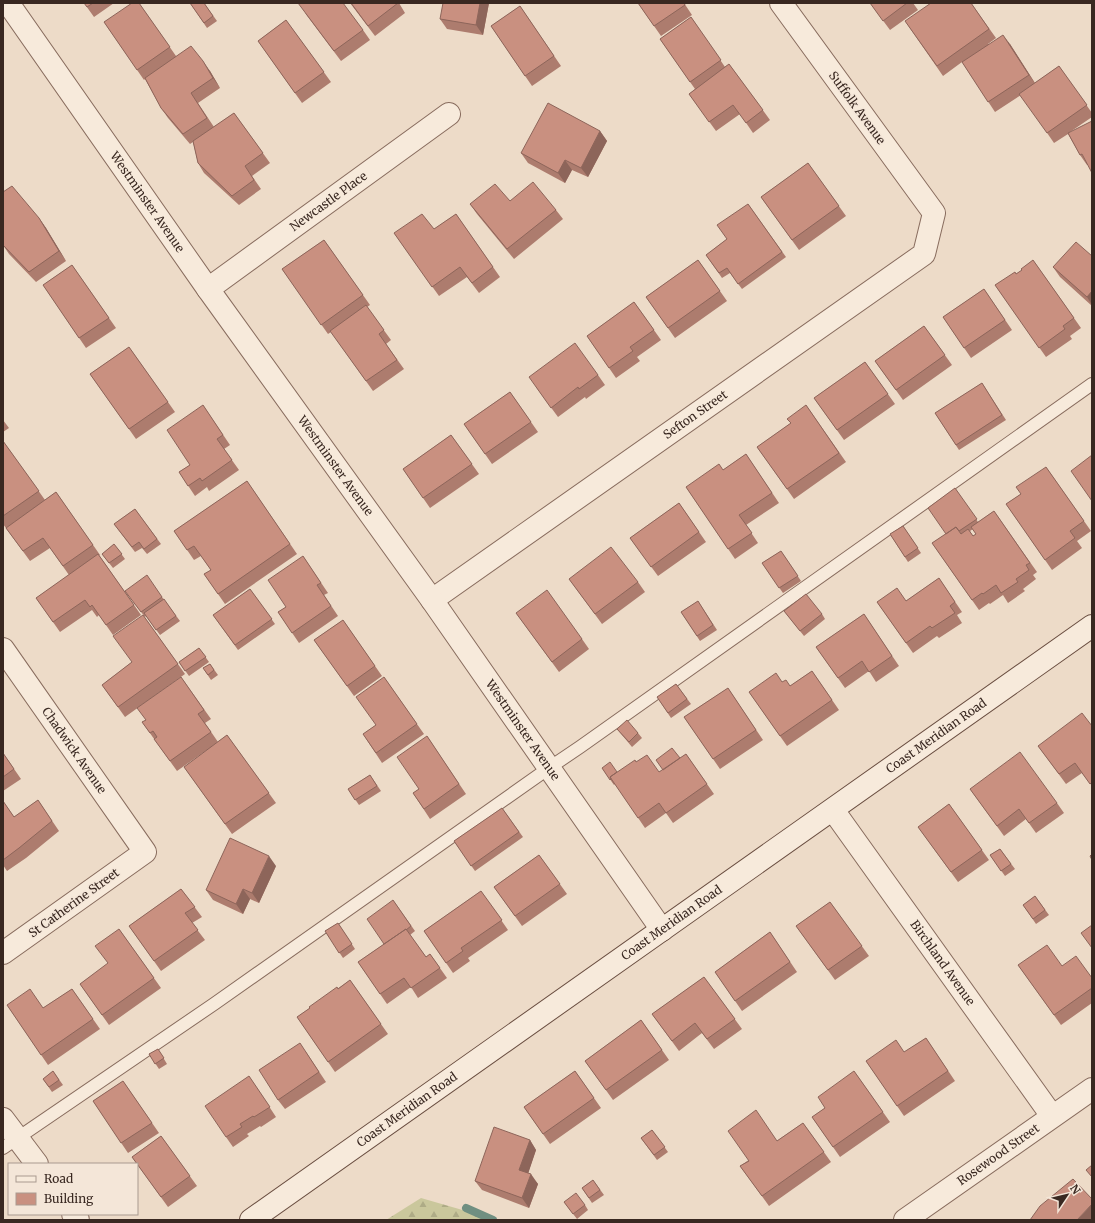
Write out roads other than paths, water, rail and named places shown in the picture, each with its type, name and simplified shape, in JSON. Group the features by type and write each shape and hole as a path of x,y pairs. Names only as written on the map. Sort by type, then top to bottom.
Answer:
{"street":[{"name":"Westminster Avenue","path":"8,3 208,289 432,600 637,892 662,930"},
{"name":"Suffolk Avenue","path":"781,3 934,213"},
{"name":"Newcastle Place","path":"208,289 449,114"},
{"name":"Sefton Street","path":"432,600 924,254 934,213"},
{"name":"Coast Meridian Road","path":"251,1220 1092,626"},
{"name":"Chadwick Avenue","path":"3,650 145,852"},
{"name":"Birchland Avenue","path":"833,810 1052,1116"},
{"name":"St Catherine Street","path":"3,953 145,852"},
{"name":"Rosewood Street","path":"905,1220 1092,1088"},
{"path":"3,1119 10,1143 35,1163"}],"lane":[{"path":"10,1143 214,1004 1092,384"}],"waterway":[{"path":"466,1208 493,1220"}]}
